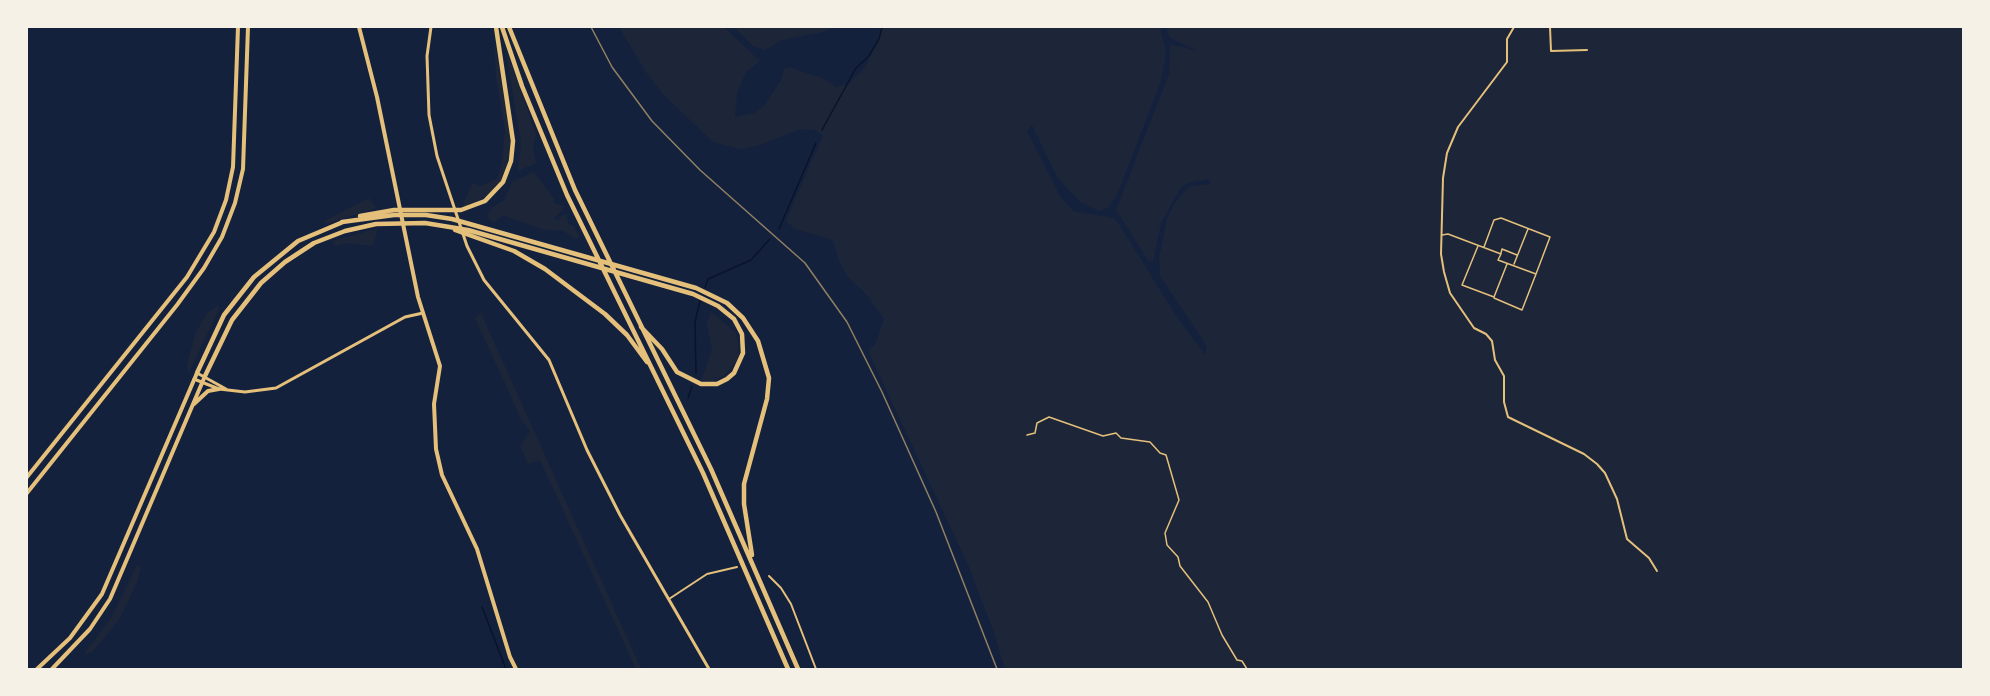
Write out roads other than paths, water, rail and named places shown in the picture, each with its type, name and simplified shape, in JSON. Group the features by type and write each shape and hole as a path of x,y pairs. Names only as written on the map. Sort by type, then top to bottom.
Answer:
{"highway":[{"path":"197,373 224,315 254,277 298,241 342,222 375,215 461,210 479,204 504,182 511,161 512,131 496,27"},
{"path":"502,27 549,153 593,251 712,493 788,669"},
{"path":"509,27 557,150 640,327 703,450 752,558 798,669"},
{"path":"375,215 426,215 465,223 696,288 718,298 743,318 758,341 769,378 767,399 744,484 744,504 752,558"},
{"path":"205,376 232,320 261,283 285,262 314,243 345,231 376,224 412,222 441,225 677,290 718,306 734,320 742,334 743,353 740,364 727,380 717,384 692,382 677,372 662,349 640,327"},
{"path":"469,232 529,259 586,298 616,323 650,365"}],"main road":[{"path":"28,475 169,299 196,263 214,232 226,200 233,167 238,27"},
{"path":"27,493 183,298 222,237 236,204 243,169 248,27"},
{"path":"359,27 377,97 386,151 423,313 440,366 433,420 442,475 477,549 510,657 516,669"},
{"path":"37,669 70,638 102,594 197,373"},
{"path":"52,669 90,629 110,599 205,376"},
{"path":"192,407 208,391 219,389"}],"street":[{"path":"431,27 427,79 431,127 443,178 467,246 484,280 549,360 587,450 620,515 710,669"},
{"path":"1514,27 1508,39 1507,62 1479,97 1451,141 1443,178 1441,254 1450,293 1474,328 1486,334 1492,341 1495,360 1504,376 1504,402 1508,417 1584,454 1598,464 1605,473 1617,499 1627,538 1649,558 1658,571"},
{"path":"1550,27 1551,51 1587,50"},
{"path":"1478,245 1462,285 1522,310 1550,237 1501,218 1494,220 1484,247"},
{"path":"1513,266 1528,228"},
{"path":"1442,235 1448,234 1501,254"},
{"path":"1518,255 1502,249 1498,260 1536,274"},
{"path":"1494,297 1507,263"},
{"path":"194,379 227,390 254,392 276,388 405,317 423,313"},
{"path":"197,373 227,390"},
{"path":"669,599 707,574 737,567"},
{"path":"769,576 782,588 816,669"}],"waterway":[{"path":"822,130 856,68 869,56 879,39 882,27"},
{"path":"779,229 816,143"},
{"path":"705,288 708,279 751,260 770,239"},
{"path":"696,373 695,322 700,301"},
{"path":"688,398 692,386"},
{"path":"482,607 506,669"}],"railway":[{"path":"591,27 612,67 652,121 700,170 805,263 847,322 882,392 936,512 997,669"}]}
